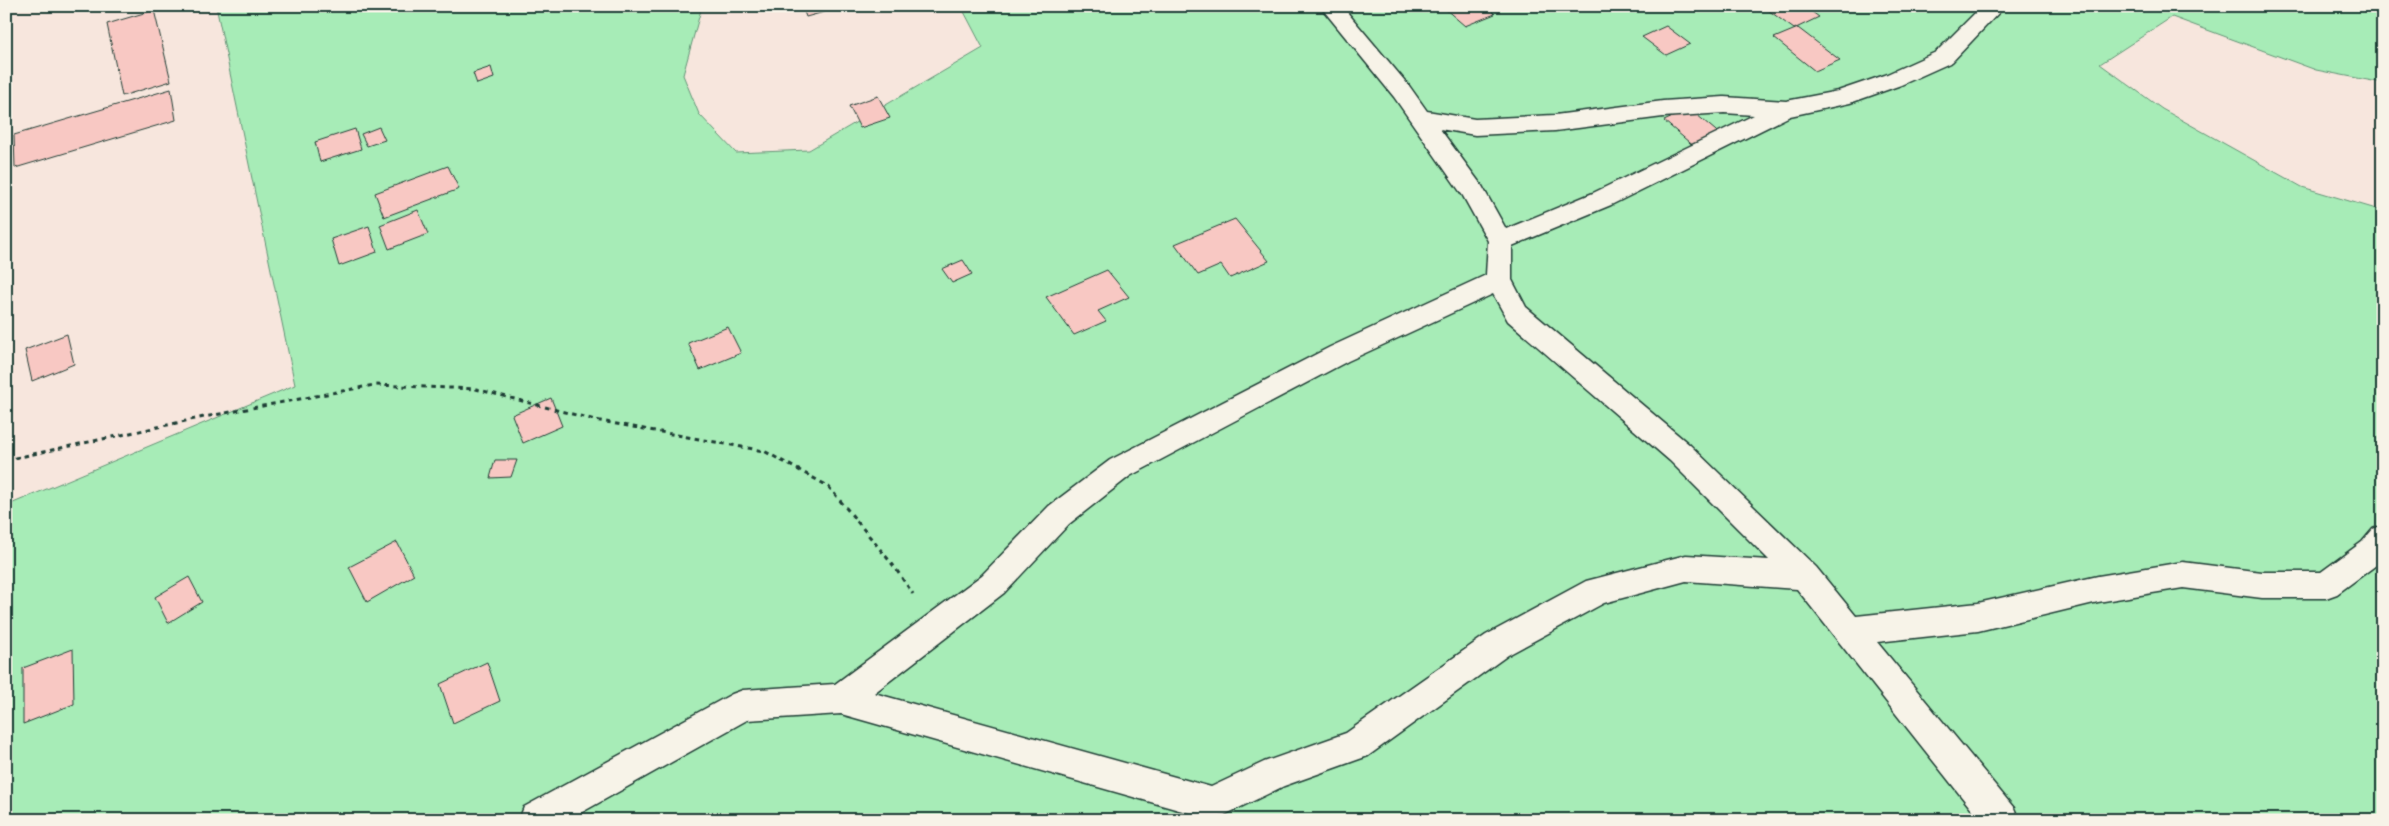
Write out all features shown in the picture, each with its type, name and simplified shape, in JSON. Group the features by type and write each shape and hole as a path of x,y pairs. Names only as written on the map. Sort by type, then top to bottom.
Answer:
{"street":[{"path":"1330,6 1402,92 1473,192 1500,241 1499,280 1517,314 1680,453 1805,576 2002,820"},
{"path":"1419,117 1476,127 1555,123 1663,109 1724,105 1786,109 1842,98 1893,80 1944,58 1995,6"},
{"path":"1500,241 1602,199 1786,109"},
{"path":"841,699 993,584 1059,515 1120,468 1339,354 1499,280"},
{"path":"1850,631 1978,617 2098,589 2183,574 2262,585 2326,585 2372,552 2383,538"},
{"path":"536,819 743,705 841,699 960,730 1212,804 1276,772 1356,744 1497,645 1597,591 1686,568 1805,576"}],"path":[{"path":"6,460 204,417 374,385 476,389 595,420 764,451 828,486 893,565 935,628"}],"green space":[{"path":"216,6 702,6 683,75 699,114 736,153 809,150 983,48 961,6 2383,6 2383,83 2316,70 2172,17 2100,64 2162,109 2302,187 2383,211 2383,820 6,820 6,506 295,385"}],"building":[{"path":"802,6 833,6 835,9 806,17"},
{"path":"1448,6 1487,6 1495,14 1465,26 1444,8"},
{"path":"1777,6 1804,6 1819,17 1794,29 1768,10"},
{"path":"154,10 171,81 122,96 107,24"},
{"path":"1666,26 1690,44 1666,55 1642,37"},
{"path":"1798,28 1840,60 1815,71 1774,38"},
{"path":"491,67 494,78 477,84 473,73"},
{"path":"171,89 176,120 15,168 14,135"},
{"path":"878,96 890,118 860,128 849,106"},
{"path":"1690,109 1722,136 1696,148 1664,121"},
{"path":"379,127 385,140 367,146 361,134"},
{"path":"355,129 361,149 320,162 315,142"},
{"path":"448,166 459,189 384,217 375,193"},
{"path":"418,210 428,234 389,249 380,225"},
{"path":"1235,219 1269,261 1230,278 1221,265 1198,275 1175,244"},
{"path":"369,226 377,252 339,266 331,239"},
{"path":"963,260 972,274 952,283 942,269"},
{"path":"1107,270 1129,297 1098,311 1106,321 1074,335 1046,297"},
{"path":"728,327 741,353 700,370 688,343"},
{"path":"67,334 74,364 32,381 25,350"},
{"path":"551,398 562,426 523,443 512,415"},
{"path":"495,460 517,460 511,477 490,478"},
{"path":"397,542 414,575 367,602 349,567"},
{"path":"189,577 202,602 168,623 155,597"},
{"path":"73,649 74,704 23,724 23,668"},
{"path":"487,662 500,701 453,723 440,684"}]}
